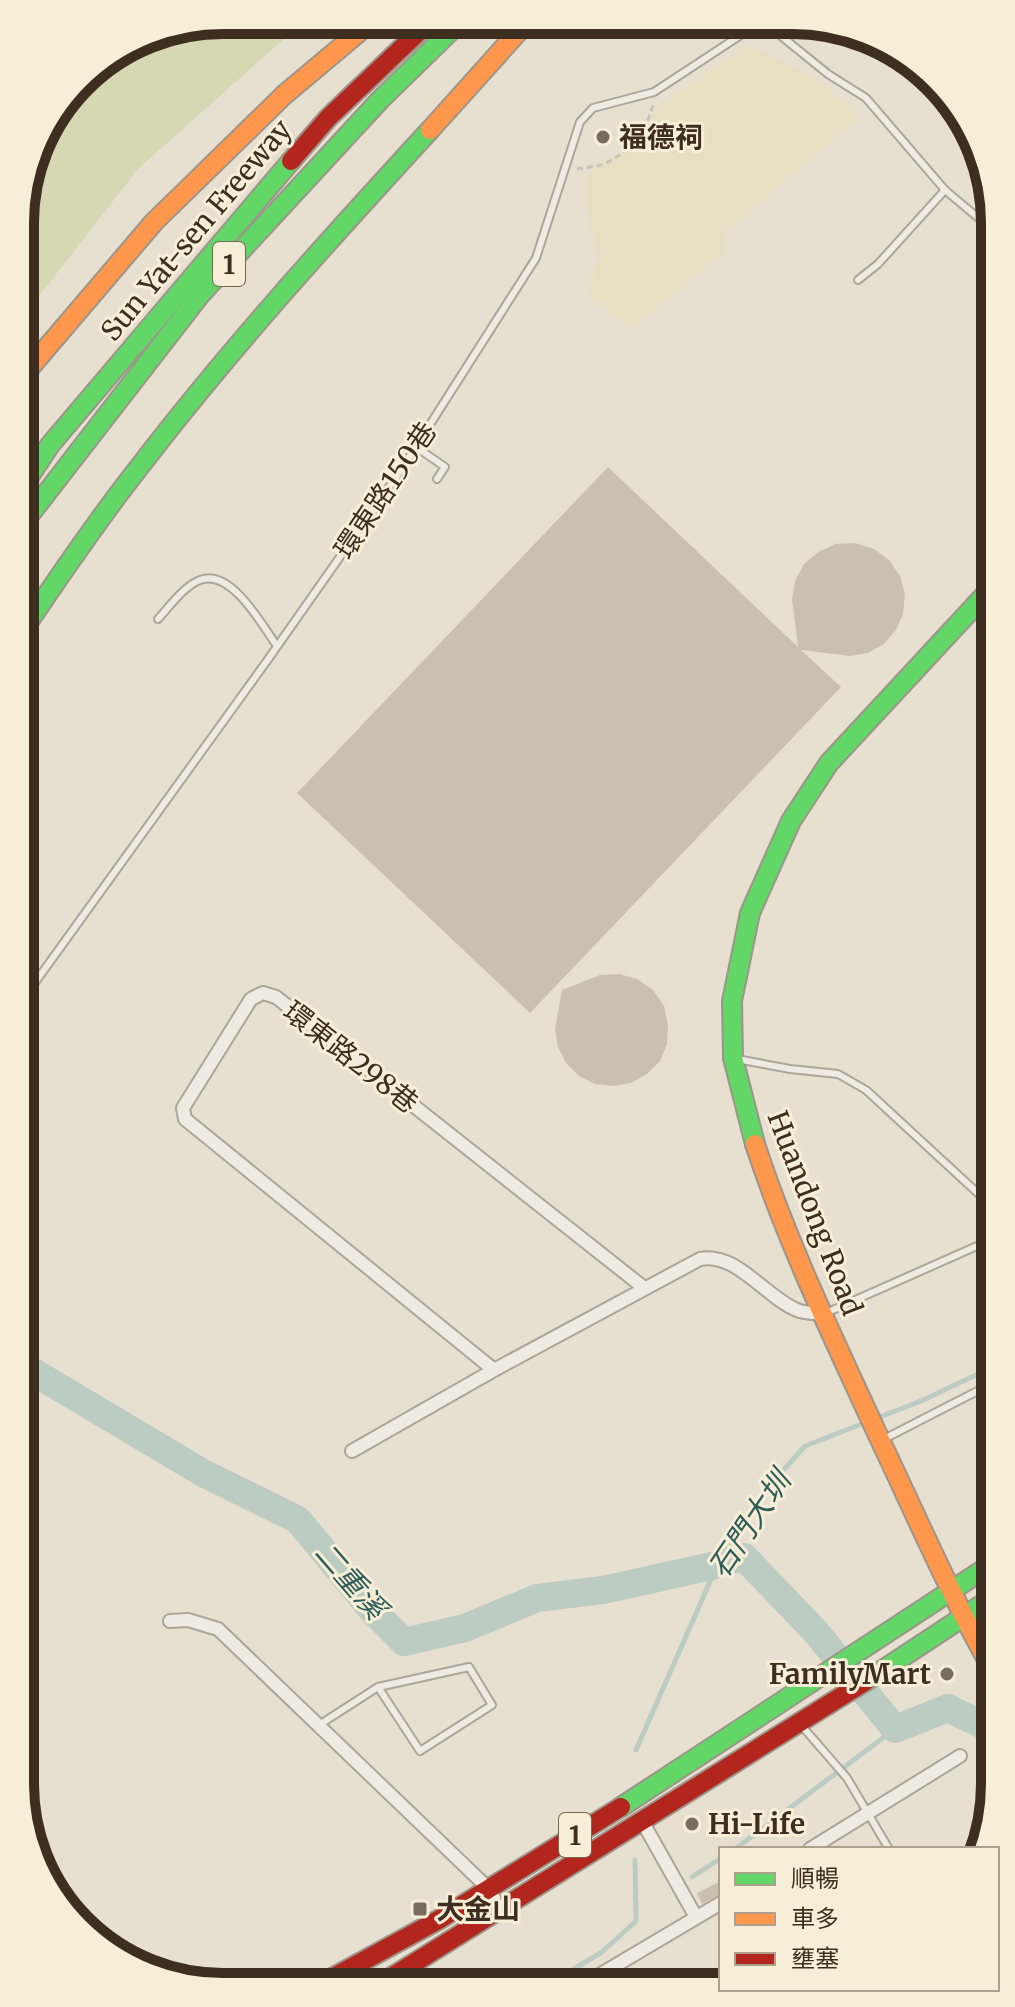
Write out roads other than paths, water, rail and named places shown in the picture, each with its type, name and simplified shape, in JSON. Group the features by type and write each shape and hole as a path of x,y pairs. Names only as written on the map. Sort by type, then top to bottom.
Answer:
{"main road":[{"path":"34,363 154,222 284,95 357,34"},
{"name":"Sun Yat-sen Freeway","path":"34,469 50,445 328,118 416,34"},
{"name":"Sun Yat-sen Freeway","path":"34,509 200,295 380,100 448,34"},
{"name":"1","path":"34,615 159,439 248,331 516,34"},
{"name":"Huandong Road","path":"981,599 829,763 791,821 750,913 732,1001 733,1058 748,1122 774,1202 858,1393 950,1591 981,1649"},
{"name":"1","path":"344,1973 440,1919 682,1769 981,1571"},
{"name":"1","path":"399,1973 872,1677 981,1605"}],"street":[{"name":"環東路298巷","path":"494,1370 185,1119 183,1108 251,999 263,993 276,997 643,1287"},
{"path":"352,1451 643,1287 700,1259 712,1257 728,1263 798,1310 822,1314"},
{"path":"170,1621 188,1620 218,1629 489,1889 501,1911"},
{"path":"813,1847 960,1756"},
{"path":"642,1821 696,1917"},
{"path":"603,1973 719,1904"}],"lane":[{"name":"環東路150巷","path":"34,984 416,447 536,258 580,122 593,108 654,92 745,34"},
{"name":"環東路150巷","path":"776,34 828,74 866,98 945,190 981,220"},
{"path":"858,280 878,264 945,190"},
{"path":"416,447 445,467 437,479"},
{"path":"158,619 202,578 220,581 237,590 277,646"},
{"path":"733,1058 838,1074 866,1090 981,1196"},
{"path":"822,1314 981,1244"},
{"path":"878,1436 981,1388"},
{"path":"319,1725 378,1687 469,1667 492,1705 420,1751 378,1687"},
{"path":"799,1723 847,1778 888,1847"},
{"path":"414,1964 420,1973"}],"waterway":[{"name":"二重溪","path":"34,1372 203,1473 298,1520 374,1612 404,1642 465,1628 537,1598 603,1590 712,1566"},
{"name":"石門大圳","path":"636,1750 712,1577 763,1493 805,1446 921,1401 981,1373"},
{"name":"二重溪","path":"728,1561 744,1557 815,1631 895,1729 948,1708 981,1724"},
{"path":"738,1847 895,1729"},
{"path":"692,1877 719,1859"},
{"name":"石門大圳","path":"568,1973 602,1952 636,1921 635,1860"}],"place":[{"name":"福德祠","path":"603,137"},
{"name":"FamilyMart","path":"947,1674"},
{"name":"Hi-Life","path":"692,1824"},
{"name":"大金山","path":"420,1909"}]}
